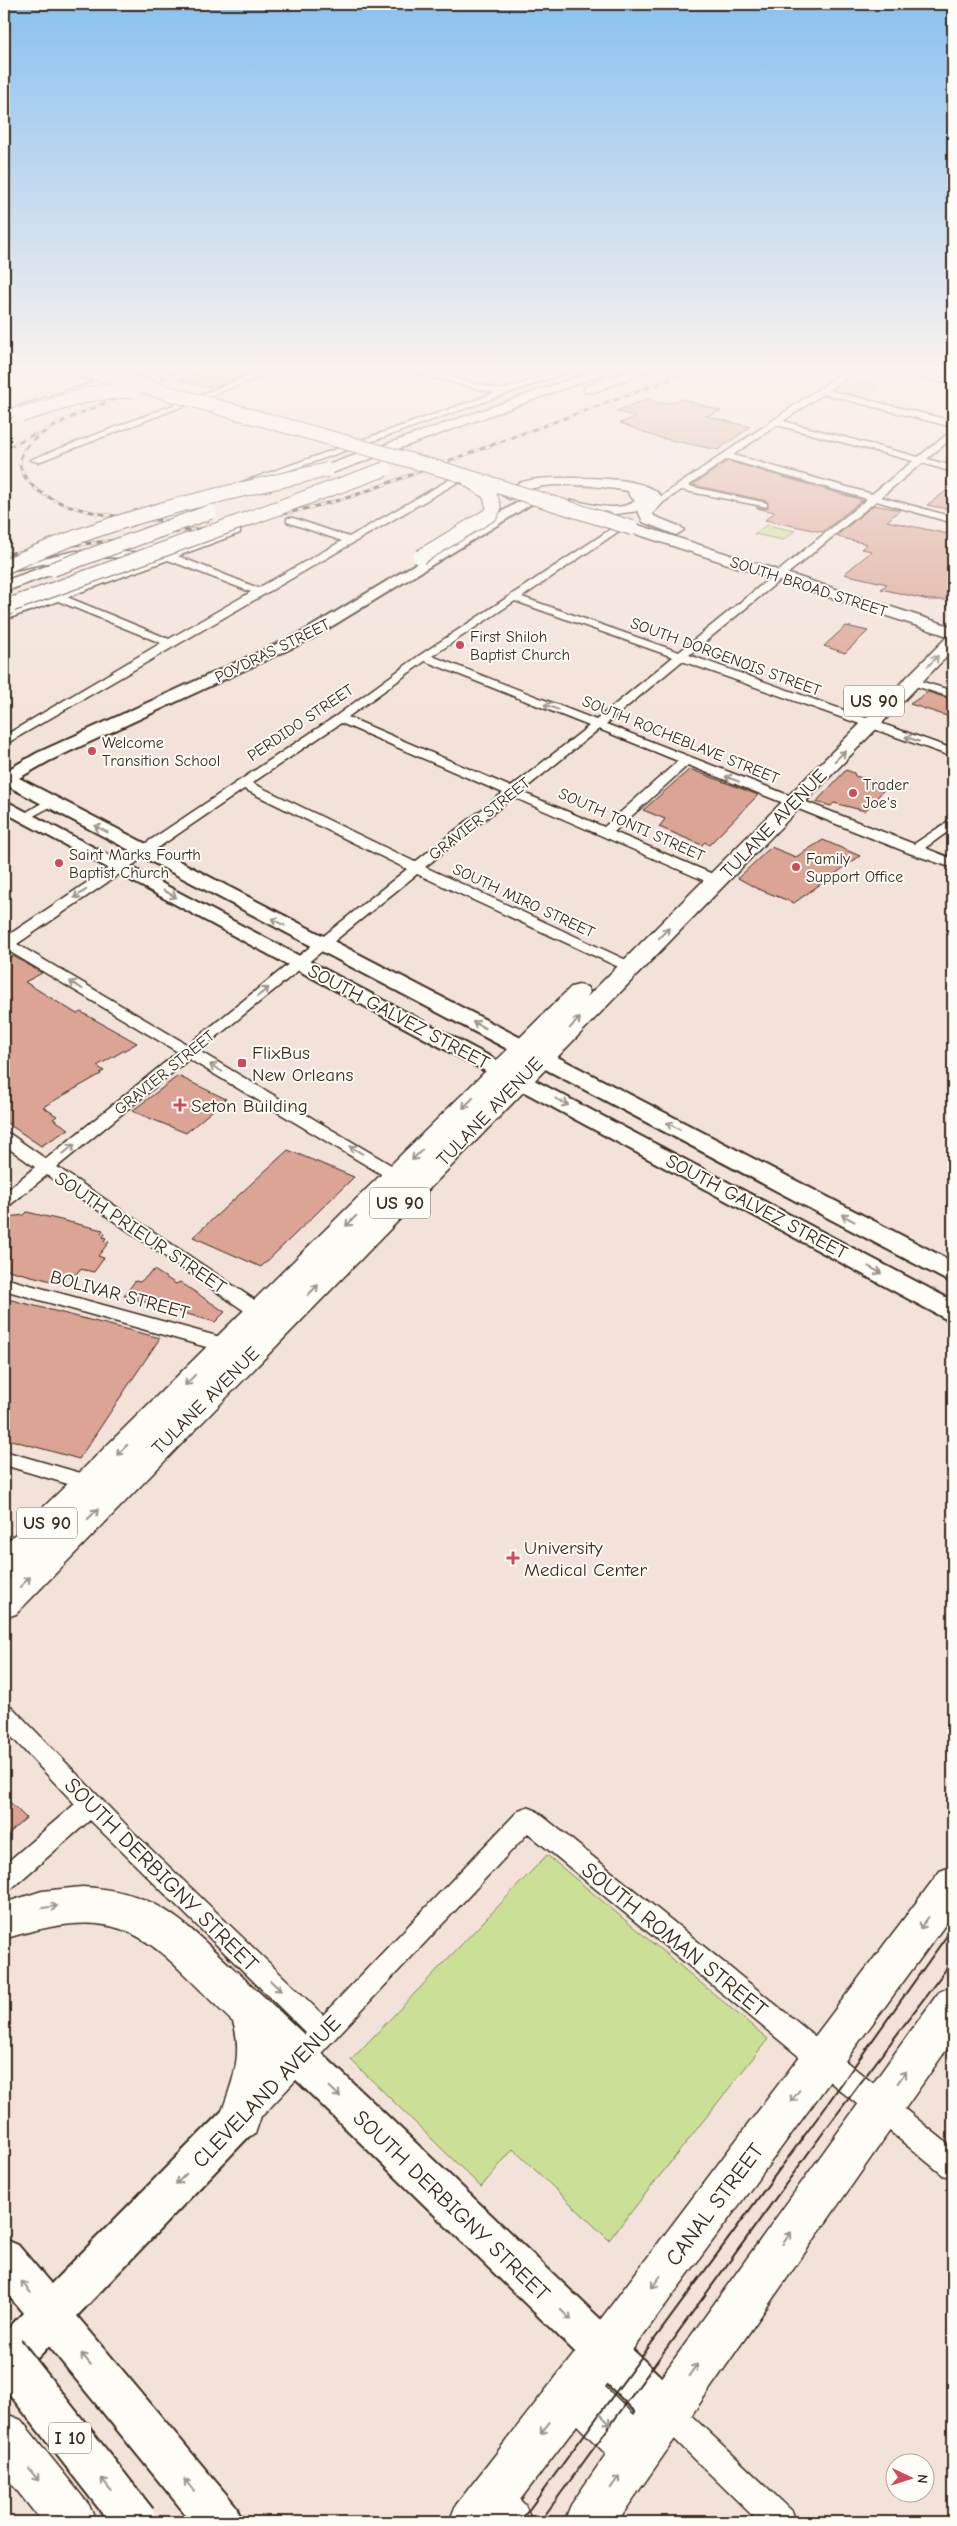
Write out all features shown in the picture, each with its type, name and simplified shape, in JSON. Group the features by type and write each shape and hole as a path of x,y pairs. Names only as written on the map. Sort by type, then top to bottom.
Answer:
{"main road":[{"path":"4,568 68,537 115,520 247,489"},
{"path":"4,587 275,489"},
{"path":"4,597 308,489"},
{"path":"4,607 318,489"},
{"path":"420,557 480,522 494,508 488,493 483,489"},
{"name":"SOUTH BROAD STREET","path":"498,489 781,572 952,629"},
{"name":"SOUTH BROAD STREET","path":"518,489 572,504 630,527"},
{"path":"509,495 521,489"},
{"path":"528,500 548,490 555,489"},
{"path":"616,489 648,496"},
{"path":"631,489 648,496"},
{"path":"509,495 630,527 728,564 781,572"},
{"path":"572,504 609,510 630,509 643,502 642,496 648,496"},
{"path":"648,496 645,512 648,519 781,572"},
{"name":"TULANE AVENUE","path":"864,722 913,682 952,629"},
{"name":"TULANE AVENUE","path":"4,1565 102,1487 510,1074 864,722 952,629"},
{"name":"TULANE AVENUE","path":"4,1604 224,1345 269,1319"},
{"name":"CANAL STREET","path":"490,2515 575,2390 953,1884"},
{"path":"4,1920 38,1908 62,1905 109,1907 129,1912 160,1926 249,2010 312,2045"},
{"path":"588,2522 665,2410 953,2006"},
{"path":"240,2119 257,2070 258,2038 249,2010"},
{"name":"I 10","path":"4,2353 136,2522"},
{"path":"575,2390 637,2451"},
{"name":"I 10","path":"4,2437 72,2522"}],"street":[{"path":"187,495 218,489"},
{"path":"4,741 350,540 433,489"},
{"name":"SOUTH BROAD STREET","path":"491,489 509,495"},
{"path":"845,489 953,520"},
{"name":"GRAVIER STREET","path":"4,1202 321,944 597,725 884,489"},
{"path":"648,496 675,490 764,505"},
{"path":"280,640 355,590 509,495"},
{"name":"POYDRAS STREET","path":"4,775 306,636 528,500"},
{"path":"290,520 350,540"},
{"name":"PERDIDO STREET","path":"5,944 340,718 424,658 630,527"},
{"path":"4,617 237,531"},
{"path":"4,568 76,554 168,556 259,592"},
{"path":"280,640 420,557"},
{"path":"58,597 170,643"},
{"name":"SOUTH DORGENOIS STREET","path":"516,598 953,753"},
{"name":"POYDRAS STREET","path":"4,775 280,640"},
{"name":"SOUTH ROCHEBLAVE STREET","path":"424,658 953,864"},
{"path":"913,682 953,696"},
{"name":"SOUTH TONTI STREET","path":"340,718 709,878"},
{"path":"606,832 685,761"},
{"name":"SOUTH GALVEZ STREET","path":"4,775 50,802 953,1273"},
{"name":"SOUTH MIRO STREET","path":"242,783 416,868 621,964"},
{"path":"26,816 50,802"},
{"name":"SOUTH GALVEZ STREET","path":"4,805 953,1312"},
{"path":"914,850 953,822"},
{"path":"928,854 953,836"},
{"path":"5,944 406,1181"},
{"name":"SOUTH PRIEUR STREET","path":"4,1138 269,1319"},
{"path":"682,1166 708,1144"},
{"path":"776,1218 804,1195"},
{"path":"930,1300 953,1277"},
{"name":"BOLIVAR STREET","path":"4,1284 224,1345"},
{"path":"4,1458 102,1487"},
{"name":"SOUTH DERBIGNY STREET","path":"4,1714 312,2045 604,2352 665,2410"},
{"path":"4,1880 90,1805"},
{"name":"CLEVELAND AVENUE","path":"4,2362 48,2314 312,2045 527,1818"},
{"name":"SOUTH ROMAN STREET","path":"527,1818 953,2165"},
{"path":"4,2259 220,2522"},
{"path":"665,2410 780,2522"}],"green space":[{"path":"767,525 795,531 783,540 754,534"},
{"path":"547,1855 768,2039 609,2240 513,2149 481,2187 351,2060"}],"building":[{"path":"711,489 824,489 862,500 823,532 765,520 775,512 756,508 768,508 767,501"},
{"path":"946,491 953,492 953,510 927,505"},
{"path":"874,505 900,510 887,521 953,535 953,593 945,600 929,600 881,589 887,584 844,574 872,551 861,549 867,544 838,537 837,535"},
{"path":"846,626 868,631 845,653 824,646"},
{"path":"928,692 953,700 953,718 910,704"},
{"path":"690,769 758,795 709,845 705,842 702,845 659,827 665,819 643,810"},
{"name":"Trader Joe's","path":"846,770 854,773 855,776 888,785 865,811 834,803 831,806 816,802"},
{"name":"Family Support Office","path":"823,840 860,856 794,903 756,888 738,878 771,847 796,857"},
{"path":"13,956 42,973 25,982 77,1014 81,1012 137,1043 97,1066 104,1071 101,1074 43,1107 57,1116 53,1119 69,1129 41,1146 4,1121 4,960"},
{"name":"Seton Building","path":"178,1076 226,1099 186,1133 132,1111"},
{"path":"288,1150 354,1177 261,1267 193,1237"},
{"path":"27,1212 103,1230 101,1233 105,1234 103,1237 106,1238 104,1241 109,1242 98,1256 104,1258 94,1272 80,1269 74,1277 65,1275 59,1283 4,1269 4,1223 8,1217 24,1215"},
{"path":"154,1270 176,1284 180,1282 225,1312 215,1322 124,1296 135,1281 140,1282"},
{"path":"4,1298 160,1338 79,1459 4,1438"},
{"path":"4,1796 26,1818 4,1838"}],"tram line":[{"path":"520,2522 818,2117 953,1927"},
{"path":"540,2522 828,2126 953,1960"}],"railway":[{"path":"37,489 52,499 77,508 105,514 162,520 208,521"},
{"path":"4,554 224,525 310,508 372,489"}],"place":[{"name":"First Shiloh Baptist Church","path":"460,645"},
{"name":"Welcome Transition School","path":"92,751"},
{"name":"Trader Joe's","path":"853,793"},
{"name":"Saint Marks Fourth Baptist Church","path":"59,863"},
{"name":"Family Support Office","path":"796,867"},
{"name":"FlixBus New Orleans","path":"242,1063"},
{"name":"Seton Building","path":"180,1105"},
{"name":"University Medical Center","path":"513,1558"}]}
